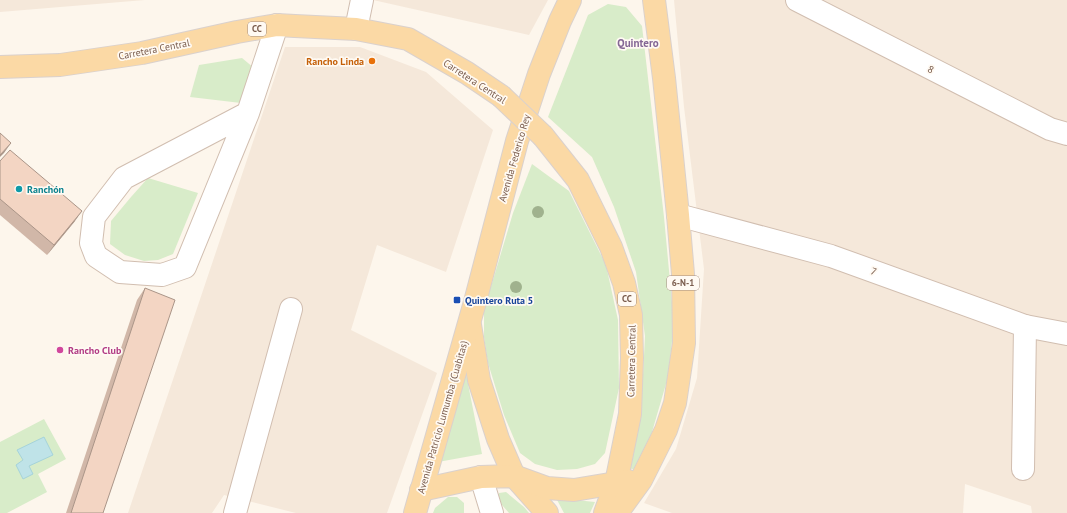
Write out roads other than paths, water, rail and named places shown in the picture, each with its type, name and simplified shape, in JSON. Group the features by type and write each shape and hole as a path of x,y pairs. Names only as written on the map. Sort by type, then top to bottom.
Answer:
{"main road":[{"name":"Avenida Federico Rey","path":"469,320 517,141 539,74 570,0"},
{"path":"560,21 582,0"},
{"path":"637,0 655,9"},
{"name":"6-N-1","path":"641,480 666,430 675,403 684,343 683,274 678,215 655,9"},
{"name":"Carretera Central","path":"0,67 60,65 142,53 237,32 277,25 356,30 408,39 467,73 501,96 543,136 578,180 611,247 624,283 631,315 632,358 630,414 616,483 605,513"},
{"path":"469,320 480,380 498,439 514,476 546,513"},
{"name":"Avenida Patricio Lumumba (Cuabitas)","path":"415,513 469,320"},
{"path":"421,490 481,477 514,476 547,488 574,490 641,480"},
{"path":"617,513 641,480"}],"street":[{"path":"356,30 362,0"},
{"name":"8","path":"797,0 1050,129 1067,134"},
{"path":"248,113 124,178 94,217 91,243 96,256 120,272 162,275 185,267 248,113 277,25"},
{"name":"7","path":"678,215 831,256 1025,326 1067,334"},
{"path":"235,513 291,309"},
{"path":"1023,469 1025,326"},
{"path":"481,477 492,513"}],"water":[{"path":"44,437 53,455 29,466 33,474 23,479 16,465 23,460 17,450"}],"place":[{"name":"Rancho Linda","path":"372,61"},
{"name":"Ranchón","path":"19,189"},
{"name":"Quintero Ruta 5","path":"457,300"},
{"name":"Rancho Club","path":"60,350"}],"district":[{"name":"Quintero","path":"638,43"}]}
